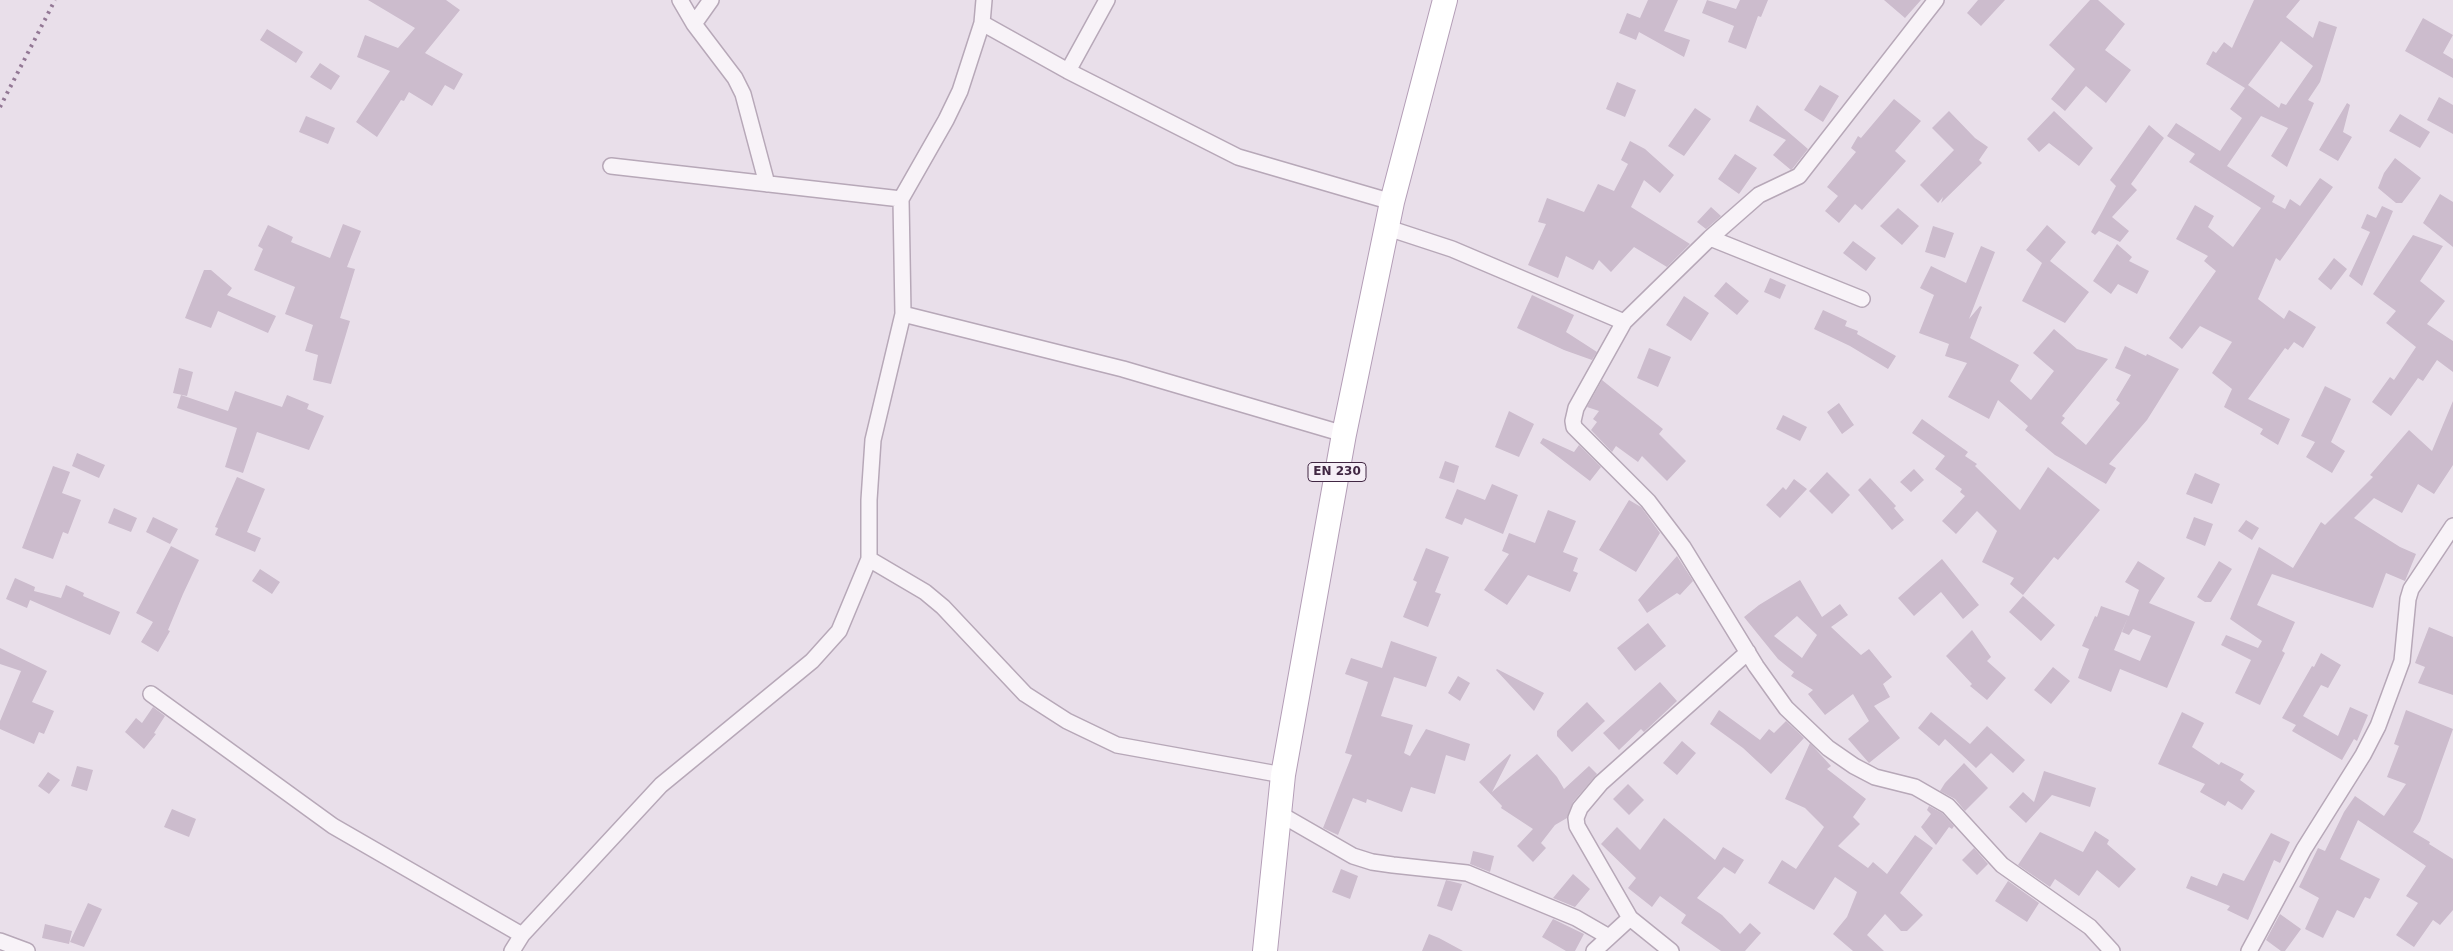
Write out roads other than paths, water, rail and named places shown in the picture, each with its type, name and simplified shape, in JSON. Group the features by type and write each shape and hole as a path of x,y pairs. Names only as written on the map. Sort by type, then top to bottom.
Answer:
{"main road":[{"name":"EN 230","path":"1265,951 1284,775 1344,434 1392,202 1445,0"}],"street":[{"path":"680,0 694,24 735,78 743,94 766,184"},
{"path":"694,24 711,0"},
{"path":"512,951 522,935 660,784 812,661 839,631 870,560 869,500 872,440 903,314 901,199 960,92 982,23 984,0"},
{"path":"1068,71 1107,0"},
{"path":"1936,0 1799,176 1759,195 1710,238 1624,322 1576,408 1573,420 1574,427 1648,501 1683,547 1748,652 1786,708 1828,748 1868,773 1915,787 1948,806 2002,865 2090,927 2112,951"},
{"path":"982,23 1068,71 1238,157 1392,202"},
{"path":"610,166 901,199"},
{"path":"1388,228 1452,249 1624,322"},
{"path":"1710,238 1862,298"},
{"path":"903,314 1124,369 1344,434"},
{"path":"2249,951 2304,849 2363,755 2378,726 2402,661 2408,599 2411,589 2453,526"},
{"path":"870,560 925,592 942,607 1025,694 1067,721 1117,745 1284,775"},
{"path":"1671,951 1630,918 1577,826 1576,818 1580,808 1601,783 1748,652"},
{"path":"152,694 333,826 522,935"},
{"path":"1280,814 1354,856 1386,864 1467,873 1576,918 1609,937"},
{"path":"1594,951 1630,918"},
{"path":"0,941 27,951"}],"railway":[{"path":"0,107 55,0"}]}
